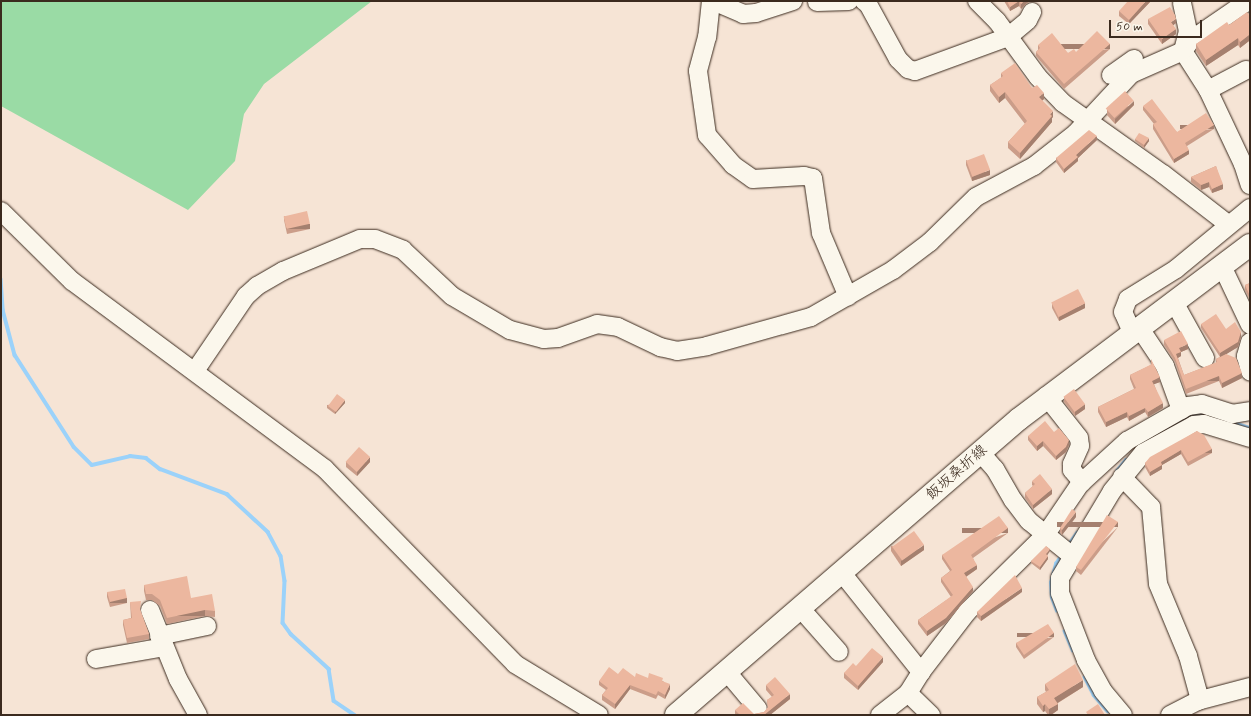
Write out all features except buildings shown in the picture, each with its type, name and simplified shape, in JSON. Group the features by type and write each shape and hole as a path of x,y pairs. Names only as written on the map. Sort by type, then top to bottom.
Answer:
{"main road":[{"name":"飯坂桑折線","path":"676,715 801,609 1046,396 1250,245"}],"street":[{"path":"793,1 756,13 743,14 712,1 707,37 698,71 707,135 733,165 753,179 804,176 813,178 821,233 848,297"},
{"path":"816,1 849,1"},
{"path":"864,1 868,4 898,59 908,69 915,71 1008,37 1028,20 1032,12"},
{"path":"977,1 1008,37 1038,77 1063,103 1164,174 1228,224"},
{"path":"195,371 246,296 257,286 283,271 360,239 375,239 403,250 458,301 510,330 544,339 558,338 597,324 618,327 669,350 690,350 785,326 811,317 893,270 930,242 976,197 1034,166 1089,121 1132,74 1183,51 1191,40 1248,1"},
{"path":"1182,3 1188,31 1183,51 1208,90 1243,164 1250,185"},
{"path":"1111,75 1137,58 1168,50 1183,51"},
{"path":"1208,90 1246,70"},
{"path":"1250,208 1228,224 1176,269 1128,299 1123,312 1135,330 1165,366 1190,414 1204,424 1250,438"},
{"path":"1,211 72,281 325,469 515,664 599,715"},
{"path":"1222,266 1250,325"},
{"path":"1174,302 1205,358"},
{"path":"1250,342 1246,356 1250,371"},
{"path":"1046,396 1079,438 1080,446 1072,464 1072,470 1082,482"},
{"path":"1123,715 1103,690 1068,619 1059,586 1066,551 1122,477 1143,453 1202,404 1232,414 1250,410"},
{"path":"880,715 908,693 921,672 967,612 1046,534 1082,482 1127,441 1190,414"},
{"path":"980,452 995,469 1013,500 1029,521 1066,551"},
{"path":"1122,477 1151,507 1158,584 1188,656 1200,700"},
{"path":"842,573 921,672"},
{"path":"801,609 840,652"},
{"path":"150,610 162,642 198,715"},
{"path":"96,659 162,642 207,626"},
{"path":"727,672 758,708"},
{"path":"1170,715 1200,700 1250,687"},
{"path":"908,693 930,715"}],"green space":[{"path":"1,1 372,1 264,84 244,114 235,161 188,210 1,106"}],"waterway":[{"path":"1,279 3,310 15,355 74,447 92,465 130,456 146,458 160,469 227,494 268,532 281,556 285,581 283,623 291,634 329,669 334,701 355,715"},
{"path":"1159,434 1193,414 1207,415"},
{"path":"1228,421 1250,428"},
{"path":"1117,471 1126,460"},
{"path":"1068,546 1077,533"},
{"path":"1057,611 1052,598 1051,583 1056,564 1062,555"},
{"path":"1065,631 1073,650"},
{"path":"1085,677 1094,695 1108,711"}]}
